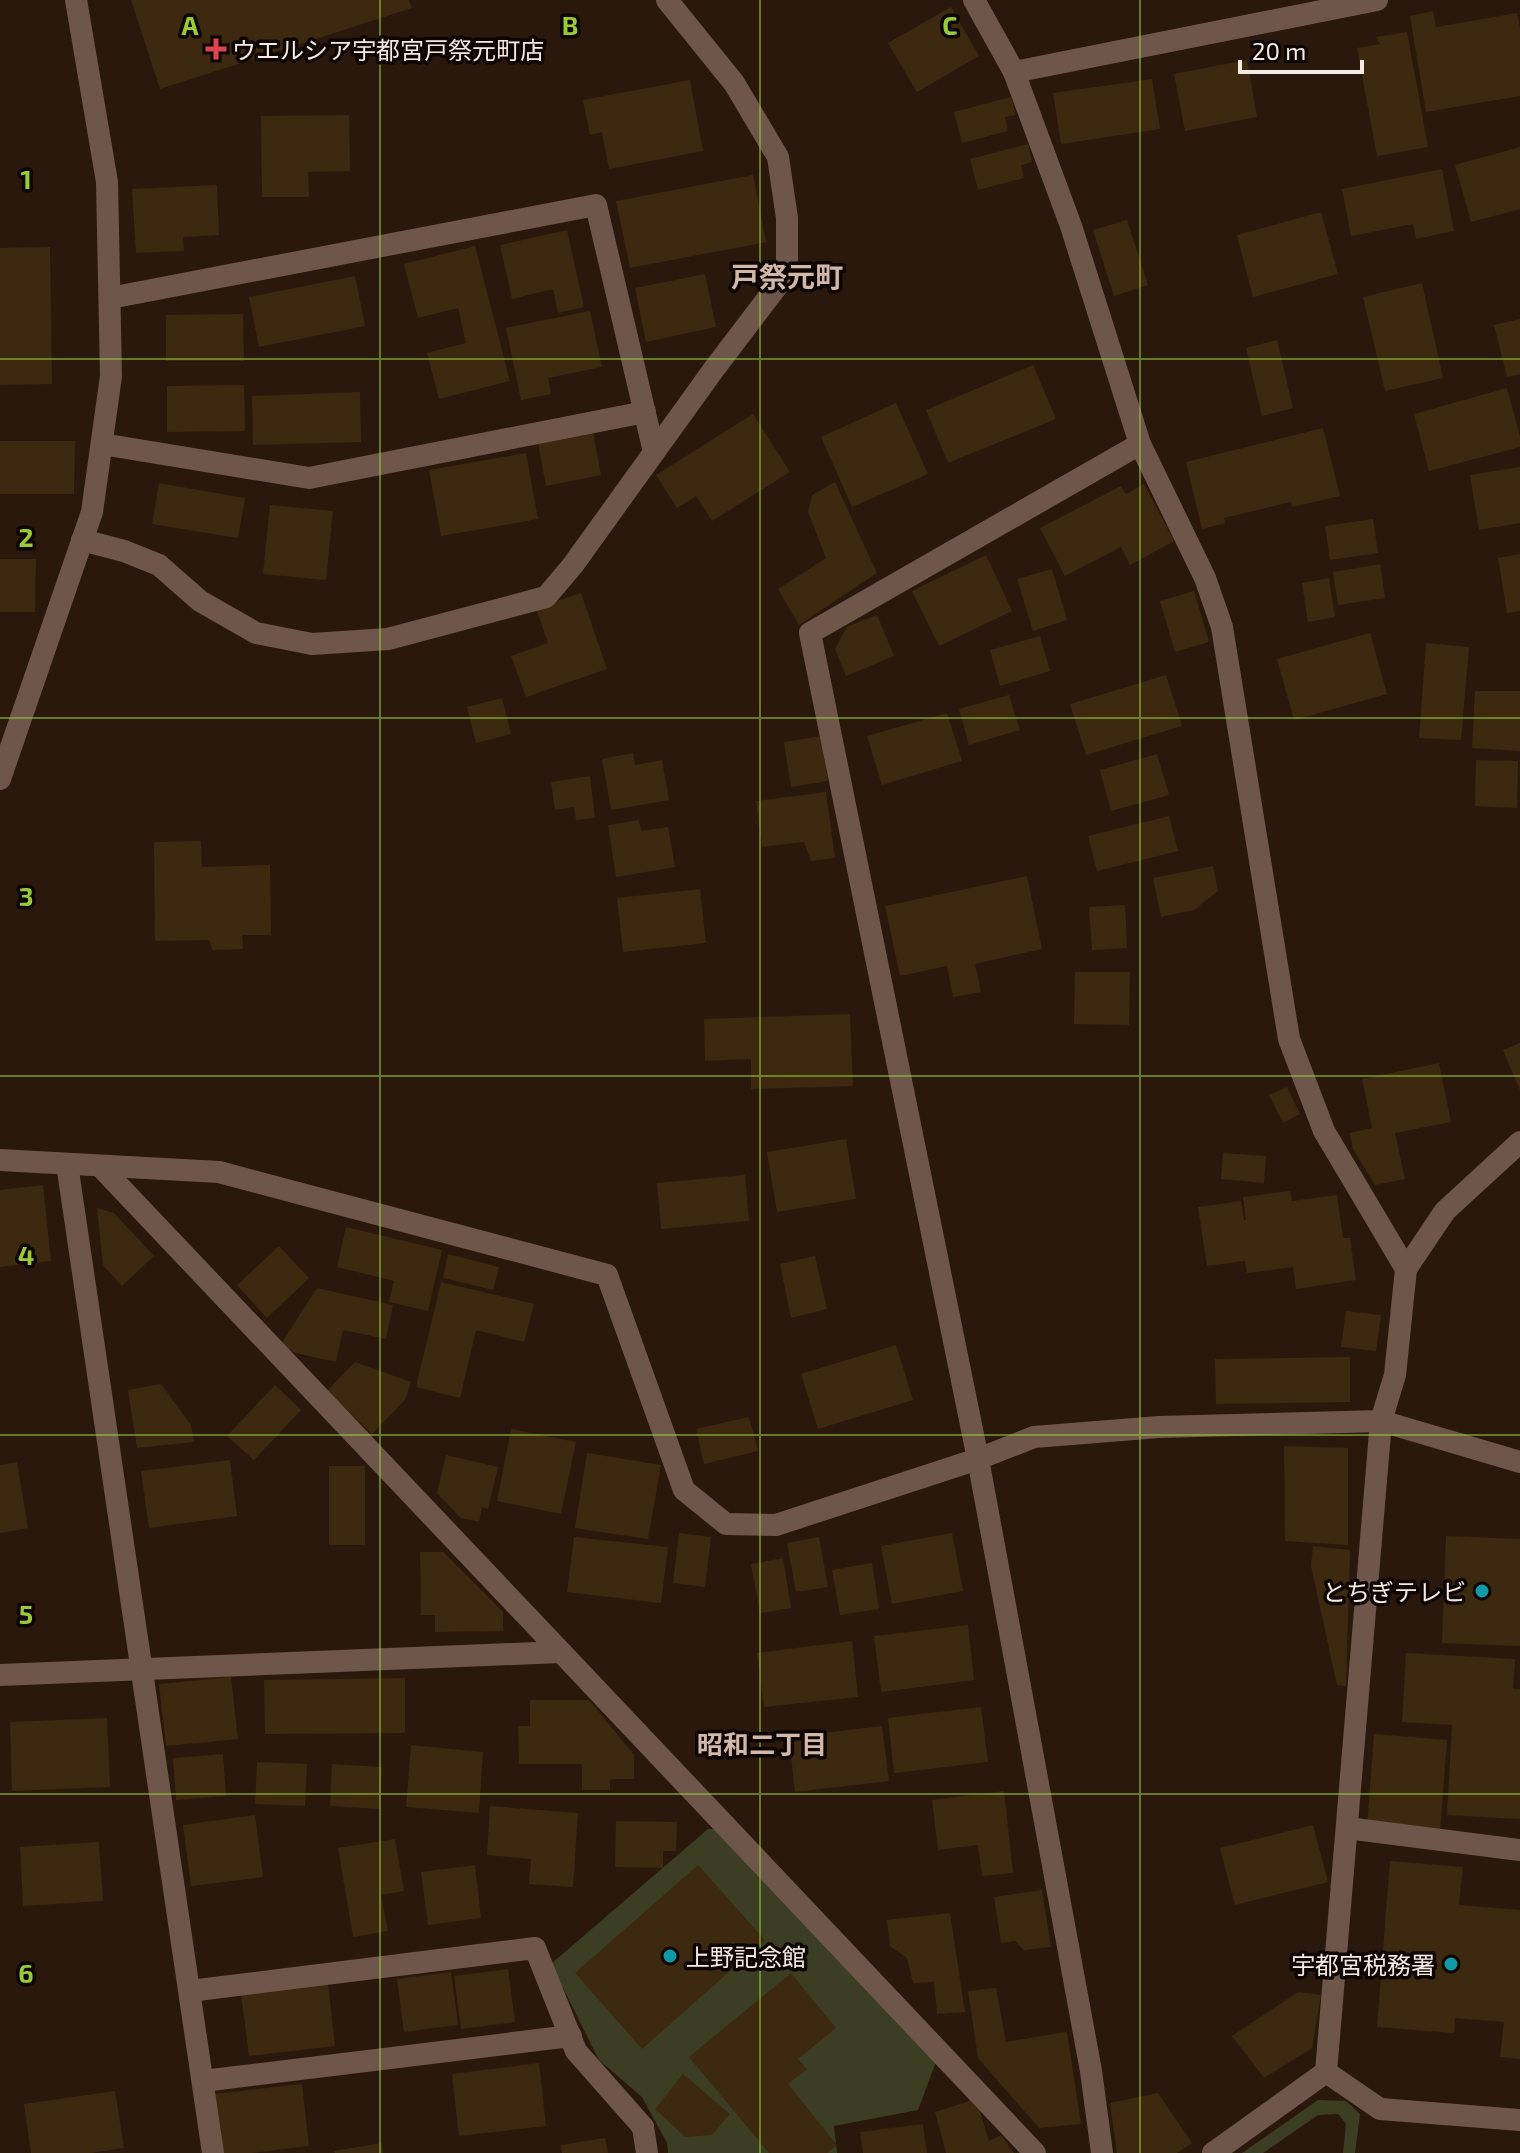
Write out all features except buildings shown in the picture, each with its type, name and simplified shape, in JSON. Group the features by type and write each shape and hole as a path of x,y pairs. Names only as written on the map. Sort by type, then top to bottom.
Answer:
{"street":[{"path":"0,779 92,512 111,376 107,182 76,0"},
{"path":"82,540 124,551 159,565 200,601 256,633 312,644 388,639 546,597 787,273 787,218 778,157 734,83 667,0"},
{"path":"974,0 1014,72 1071,226 1140,444 1205,578 1222,627 1289,1039 1324,1131 1406,1269"},
{"path":"1014,72 1345,3 1377,0"},
{"path":"110,298 596,205 654,452"},
{"path":"102,444 309,478 645,412"},
{"path":"1102,2153 1091,2071 978,1459 810,633 1140,444"},
{"path":"1213,2153 1326,2072 1381,1421 1395,1375 1406,1269 1445,1211 1520,1142"},
{"path":"0,1160 219,1172 607,1275 684,1490 726,1524 776,1525 978,1459 1034,1437 1159,1427 1381,1421 1520,1462"},
{"path":"67,1164 213,2153"},
{"path":"100,1166 1035,2153"},
{"path":"0,1675 561,1652"},
{"path":"1347,1828 1520,1850"},
{"path":"190,1991 535,1948 576,2051 643,2127 647,2153"},
{"path":"203,2081 571,2036"},
{"path":"1326,2072 1380,2109 1520,2120"}],"green space":[{"path":"708,1829 718,1829 937,2059 918,2110 834,2126 837,2153 668,2153 667,2143 642,2097 599,2060 551,1964"},
{"path":"1318,2100 1346,2101 1360,2114 1355,2153 1343,2153 1346,2124 1338,2114 1318,2115 1263,2153 1242,2153"}],"place":[{"name":"ウエルシア宇都宮戸祭元町店","path":"216,49"},
{"name":"とちぎテレビ","path":"1482,1591"},
{"name":"上野記念館","path":"670,1956"},
{"name":"宇都宮税務署","path":"1451,1964"}],"district":[{"name":"戸祭元町","path":"787,276"},
{"name":"昭和二丁目","path":"762,1743"}]}
